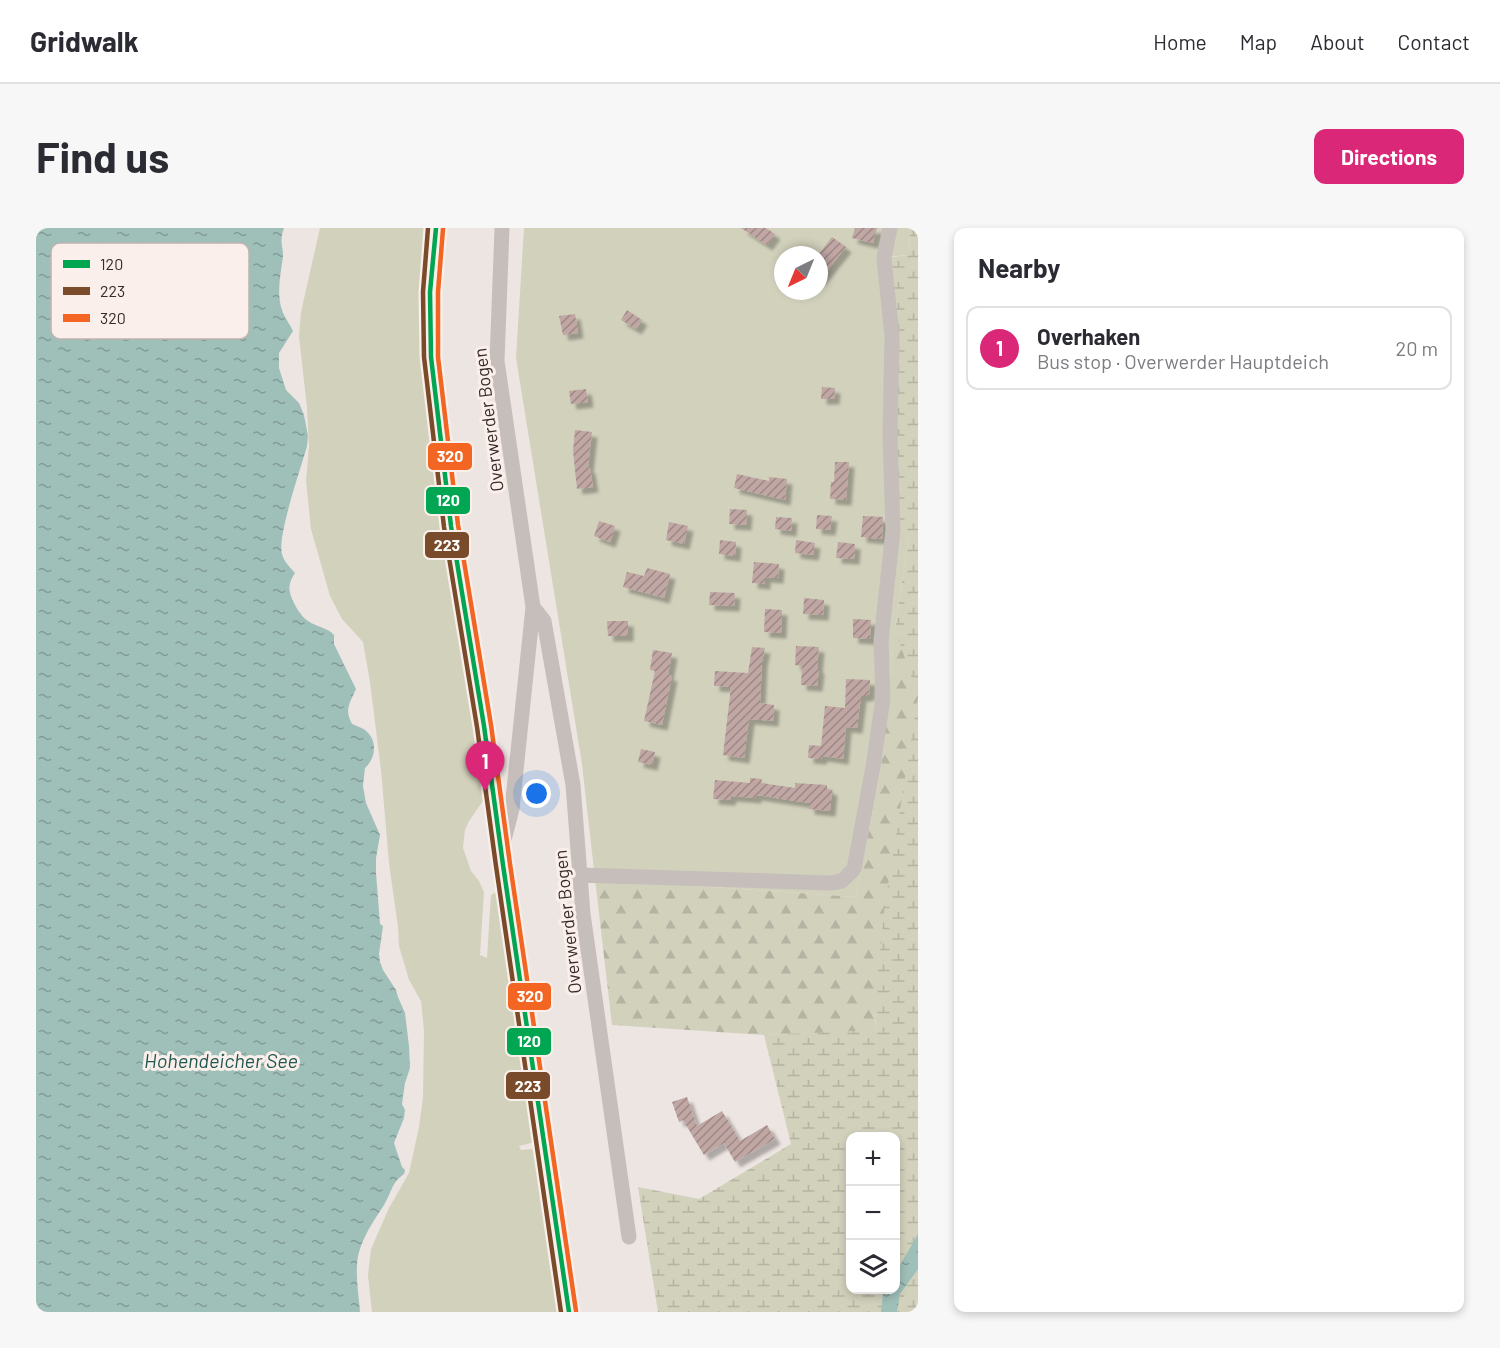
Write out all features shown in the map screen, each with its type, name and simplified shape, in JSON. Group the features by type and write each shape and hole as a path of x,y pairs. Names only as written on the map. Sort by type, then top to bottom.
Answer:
{"street":[{"path":"436,228 430,292 430,357 451,526 484,726 569,1312"},
{"name":"Overwerder Bogen","path":"501,853 512,809 533,607 497,361 502,228"},
{"path":"580,875 831,883 842,880 854,869 883,698 881,641 893,530 890,436 892,336 884,258 890,228"},
{"name":"Overwerder Bogen","path":"533,607 544,621 573,785 583,914 629,1237"}],"green space":[{"path":"320,228 427,228 423,319 426,387 433,452 486,793 465,830 463,848 471,871 484,892 480,955 487,958 491,895 496,892 500,897 539,1141 519,1146 521,1150 541,1148 566,1312 372,1312 368,1275 371,1249 389,1208 409,1173 419,1127 423,1097 424,1031 421,1001 409,980 399,946 381,770 363,642 342,619 330,596 311,529 306,481 309,446 307,407 299,337 301,312"},
{"path":"524,228 910,228 909,255 885,257 909,535 895,629 881,766 856,897 595,879 582,764 516,358"},
{"path":"910,228 918,228 918,697 895,629 909,535 893,516 884,258 909,255"},
{"path":"895,629 918,642 918,1017 874,1013 877,1031 764,1035 612,1025 595,879 856,897 881,766"},
{"path":"918,697 918,1312 658,1312 638,1187 699,1199 791,1144 764,1035 877,1030 874,1012 885,903"}],"water":[{"name":"Hohendeicher See","path":"36,228 284,228 281,240 283,256 279,297 283,313 293,331 279,353 279,368 286,390 299,403 308,436 286,518 281,545 282,554 295,573 289,590 302,616 334,635 334,644 356,689 348,714 352,724 369,734 374,744 373,754 365,768 363,786 366,803 380,835 376,873 380,924 383,926 380,962 396,990 405,1013 409,1046 410,1068 402,1104 405,1110 404,1118 394,1143 405,1170 394,1184 360,1249 357,1283 360,1312 36,1312"},
{"path":"918,1234 918,1269 900,1294 900,1265"},
{"path":"883,1294 900,1294 897,1312 881,1312"}],"building":[{"path":"741,228 766,228 775,234 767,245"},
{"path":"855,228 877,228 873,243 852,238"},
{"path":"832,237 846,247 828,270 828,246 825,246"},
{"path":"627,310 642,320 636,329 621,320"},
{"path":"575,314 578,333 563,335 559,316"},
{"path":"822,387 835,388 834,399 821,399"},
{"path":"586,389 588,402 571,404 569,391"},
{"path":"575,430 592,432 588,468 590,468 593,487 577,489 573,451"},
{"path":"835,462 849,462 846,500 830,499"},
{"path":"737,474 769,481 769,477 787,479 785,500 734,488"},
{"path":"730,509 747,510 746,525 729,524"},
{"path":"817,515 832,516 830,530 816,529"},
{"path":"863,516 883,517 882,539 861,537"},
{"path":"776,517 792,518 791,531 775,529"},
{"path":"599,521 615,526 610,542 594,536"},
{"path":"669,522 688,526 684,544 666,540"},
{"path":"720,540 736,542 735,556 719,554"},
{"path":"796,540 815,543 813,555 795,553"},
{"path":"838,542 855,544 854,559 836,558"},
{"path":"754,562 779,564 778,578 765,577 765,584 752,583"},
{"path":"647,568 670,574 664,598 623,587 627,572 644,576"},
{"path":"710,592 735,593 734,606 709,605"},
{"path":"804,598 824,600 823,615 803,614"},
{"path":"765,609 782,610 781,633 764,632"},
{"path":"853,619 871,620 870,639 853,638"},
{"path":"607,621 628,621 628,636 608,636"},
{"path":"796,646 819,647 817,686 801,685 802,666 795,665"},
{"path":"752,647 765,648 762,661 760,703 774,705 773,721 749,719 744,758 723,755 731,687 714,686 715,671 748,673"},
{"path":"653,650 672,653 668,675 672,676 662,725 644,721 655,671 650,670"},
{"path":"846,679 870,680 869,695 861,696 857,728 846,727 843,759 822,756 821,759 808,758 809,745 821,746 825,706 845,708"},
{"path":"641,749 655,752 652,765 638,762"},
{"path":"750,778 762,779 761,783 795,788 795,783 827,785 827,789 832,790 830,811 809,809 809,803 756,795 756,798 731,796 730,800 713,799 715,780 750,783"},
{"path":"687,1097 697,1126 722,1111 740,1141 767,1125 775,1139 735,1162 724,1143 704,1155 683,1120 679,1122 672,1102"}],"transit line":[{"name":"223","path":"428,228 423,292 424,357 444,527 477,727 561,1312"},
{"name":"120","path":"436,228 430,292 431,357 451,526 484,726 569,1312"},
{"name":"320","path":"443,229 438,292 438,357 458,525 491,725 576,1311"}],"place":[{"name":"Overhaken","path":"485,791"}]}
